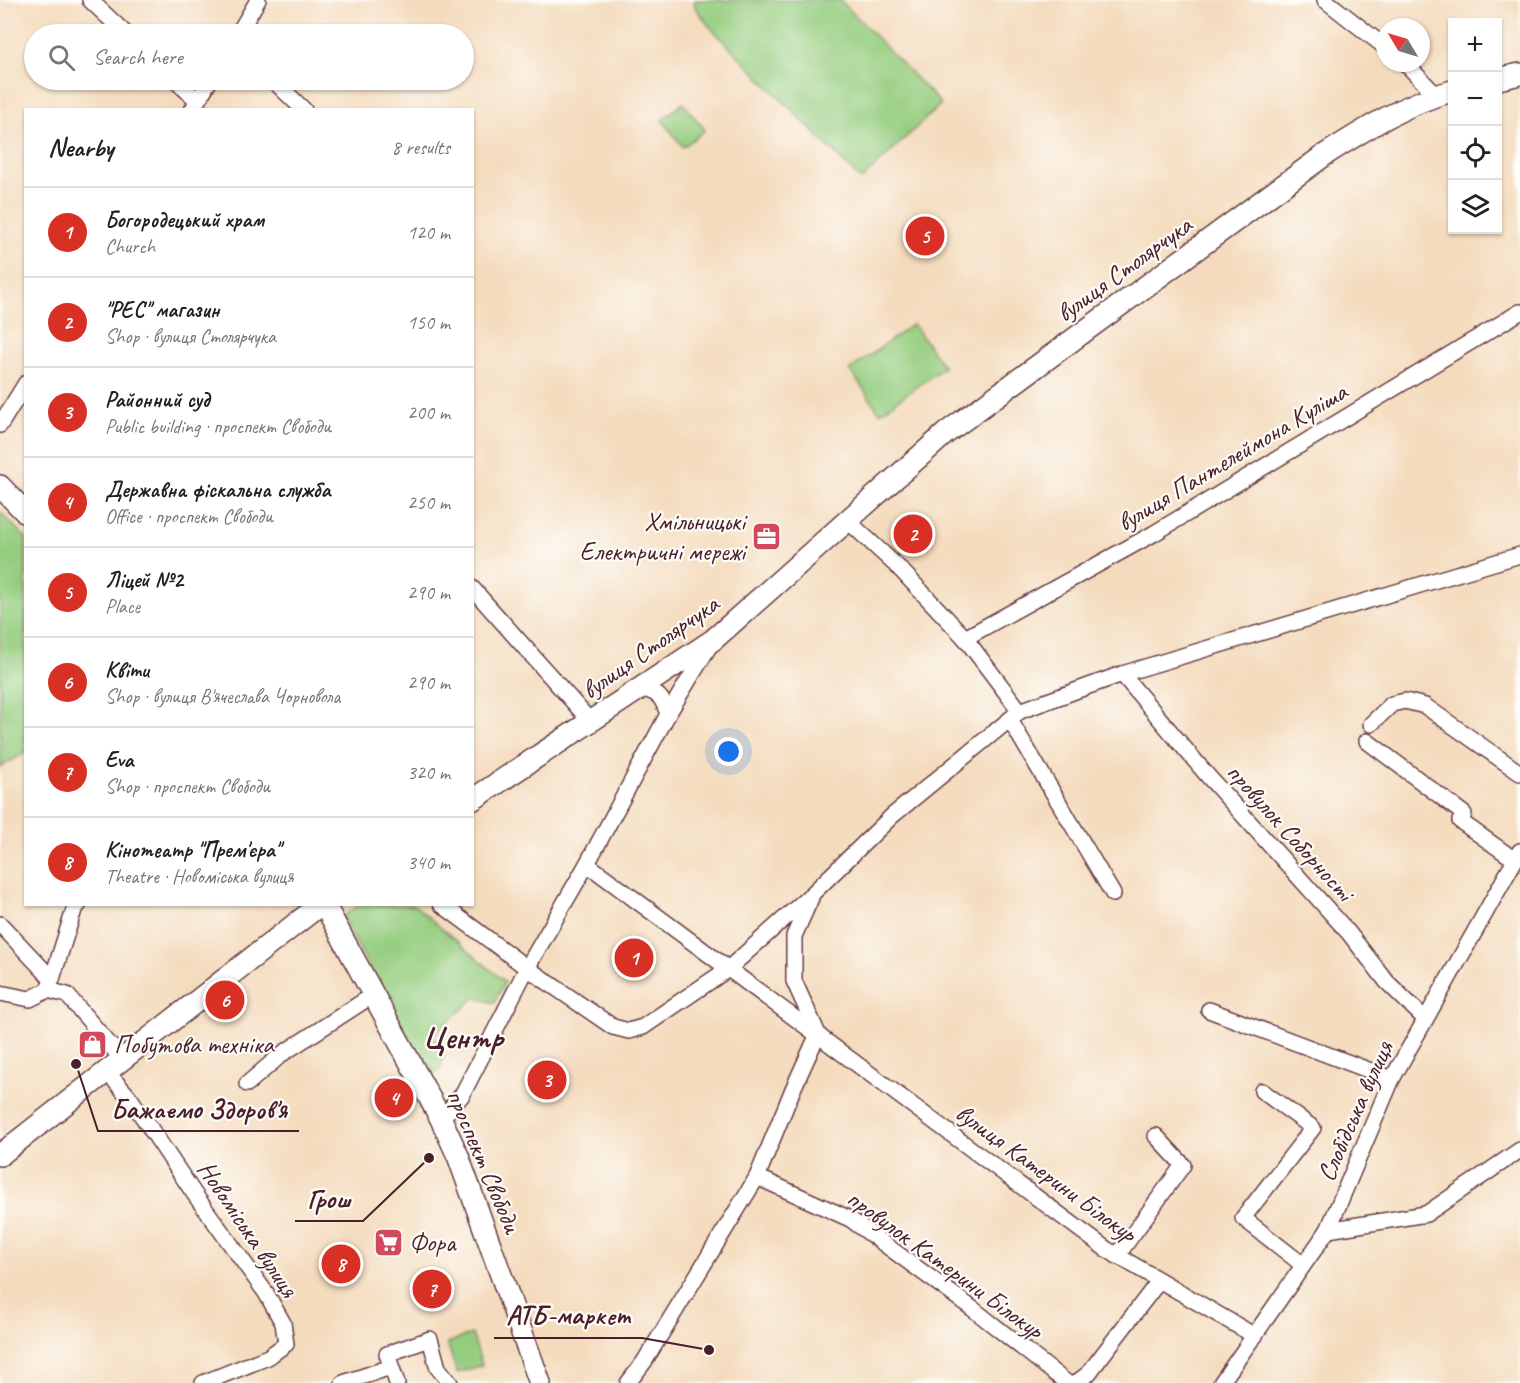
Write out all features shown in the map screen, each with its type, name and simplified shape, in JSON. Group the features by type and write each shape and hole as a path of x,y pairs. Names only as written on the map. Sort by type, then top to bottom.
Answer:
{"main road":[{"path":"1502,78 1520,74"},
{"name":"вулиця Столярчука","path":"474,799 713,640 946,433 1326,154 1389,115 1444,93"},
{"path":"0,486 24,511"},
{"path":"0,1155 319,906"},
{"name":"проспект Свободи","path":"323,906 441,1119 458,1156 540,1383"}],"street":[{"path":"90,0 115,24"},
{"path":"243,24 258,0"},
{"path":"1324,0 1376,40"},
{"path":"1416,72 1444,93"},
{"path":"183,90 195,105 204,90"},
{"path":"283,90 302,108"},
{"name":"вулиця Пантелеймона Куліша","path":"965,638 1153,534 1520,312"},
{"path":"0,424 24,386"},
{"path":"848,521 900,568 965,638 1015,716 1113,894"},
{"path":"444,906 613,1027 629,1031 643,1027 728,969 814,892 892,816 1015,716 1122,674 1520,555"},
{"path":"474,590 591,722"},
{"path":"441,1119 462,1095 528,968 668,714 713,640"},
{"name":"провулок Соборності","path":"1122,674 1207,775 1348,932 1387,982 1425,1019"},
{"path":"641,688 655,692 664,701 668,714"},
{"path":"1371,724 1392,704 1405,701 1425,706 1520,772"},
{"path":"1367,741 1464,814 1460,821 1517,855"},
{"name":"Слобідська вулиця","path":"1221,1383 1328,1230 1392,1079 1517,855"},
{"name":"вулиця Катерини Білокур","path":"587,864 1106,1250 1255,1336"},
{"path":"628,1383 644,1362 757,1176 818,1034 794,981 794,936 814,892"},
{"path":"0,993 30,999 50,985 74,910 77,906"},
{"path":"0,924 50,985 67,995 114,1065"},
{"path":"247,1084 282,1054 373,995"},
{"path":"1209,1010 1392,1079"},
{"name":"Новоміська вулиця","path":"114,1065 130,1098 195,1195 266,1293 282,1323 286,1344 268,1357 202,1383"},
{"path":"1262,1091 1313,1128 1243,1218 1303,1265"},
{"path":"1117,1256 1184,1165 1156,1136"},
{"path":"1328,1230 1426,1214 1520,1150"},
{"name":"провулок Катерини Білокур","path":"757,1176 850,1219 973,1309 1067,1383"},
{"path":"1076,1383 1088,1374 1159,1281"},
{"path":"397,1383 387,1354 430,1339 438,1368 450,1383"},
{"path":"343,1383 391,1367"}],"green space":[{"path":"694,0 840,0 941,104 861,180 709,26 695,7"},
{"path":"683,103 705,130 683,147 662,120"},
{"path":"913,324 944,367 880,413 850,370"},
{"path":"0,512 24,536 24,754 0,767"},
{"path":"358,906 415,906 505,982 494,1003 476,997 433,1035 444,1053 441,1068 435,1073 424,1067 342,917"},
{"path":"472,1334 482,1365 457,1373 447,1343"}],"place":[{"name":"Ліцей №2","path":"925,236"},
{"name":"\"РЕС\" магазин","path":"913,534"},
{"name":"Хмільницькі Електричні мережі","path":"766,536"},
{"name":"Богородецький храм","path":"634,958"},
{"name":"Квіти","path":"225,1000"},
{"name":"Побутова техніка","path":"93,1044"},
{"name":"Бажаемо Здоров'я","path":"76,1064"},
{"name":"Районний суд","path":"547,1080"},
{"name":"Державна фіскальна служба","path":"394,1098"},
{"name":"Грош","path":"429,1158"},
{"name":"Фора","path":"388,1242"},
{"name":"Кінотеатр \"Прем'єра\"","path":"341,1264"},
{"name":"Eva","path":"432,1289"},
{"name":"АТБ-маркет","path":"709,1350"}],"district":[{"name":"Центр","path":"463,1037"}]}
